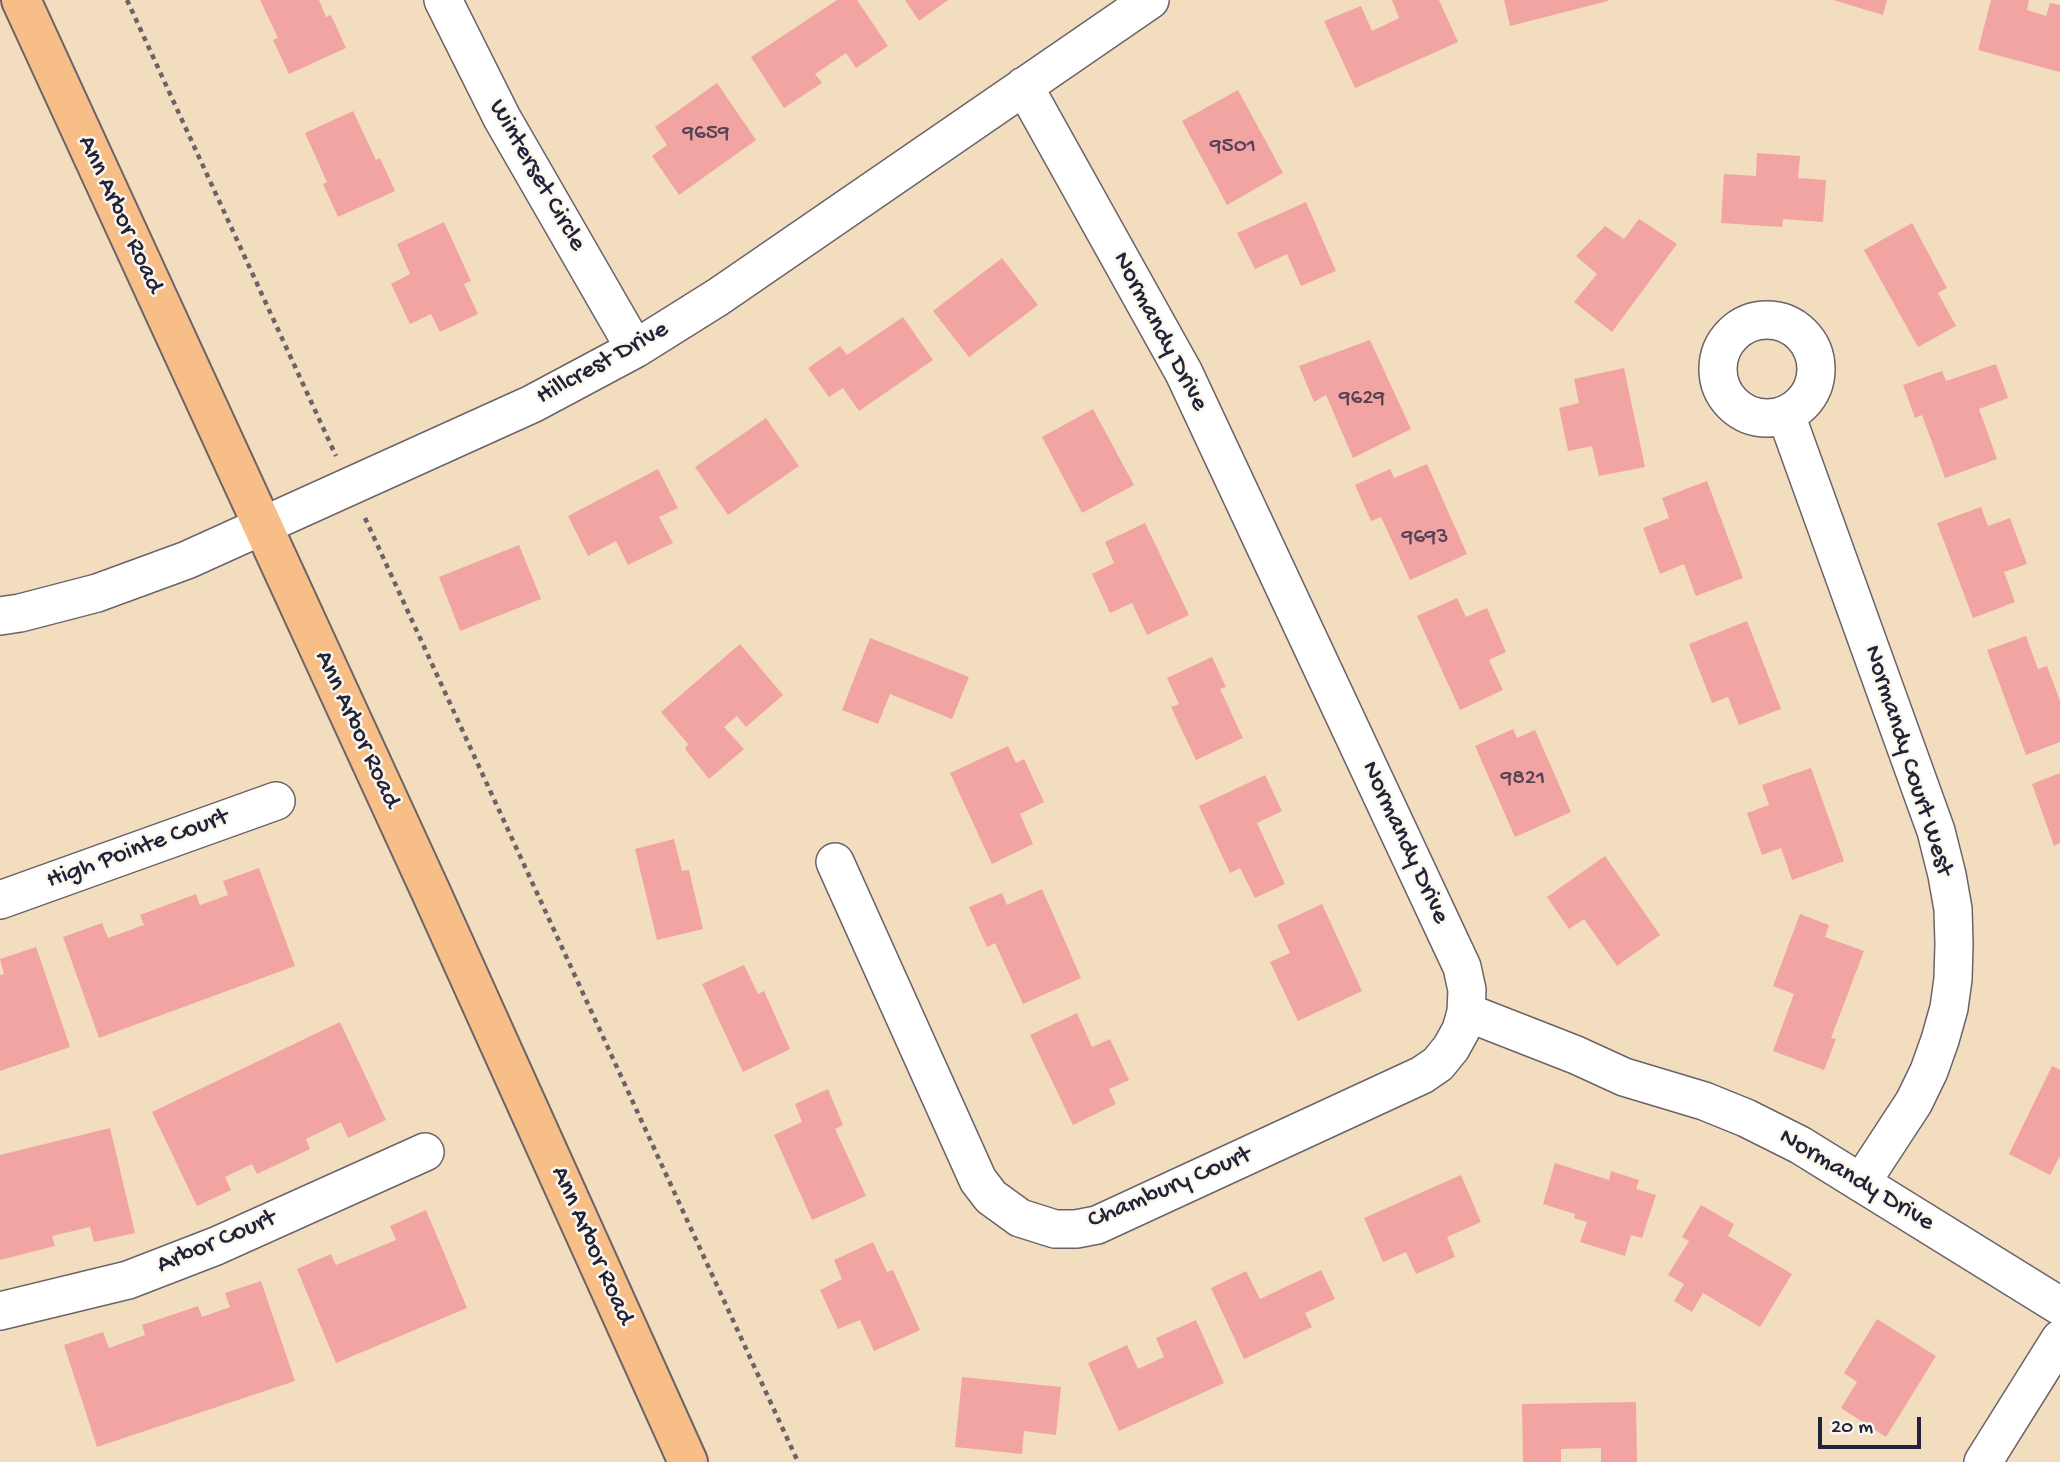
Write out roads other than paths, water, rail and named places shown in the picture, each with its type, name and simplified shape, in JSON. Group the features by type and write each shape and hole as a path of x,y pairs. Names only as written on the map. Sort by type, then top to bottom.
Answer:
{"main road":[{"name":"Ann Arbor Road","path":"21,0 430,890 688,1462"}],"street":[{"name":"Winterset Circle","path":"443,0 502,118 635,349"},
{"name":"Hillcrest Drive","path":"0,617 97,593 187,560 532,404 635,349 718,297 1150,0"},
{"name":"Normandy Drive","path":"1024,86 1184,373 1462,967 1467,990 1466,1012 1624,1077 1704,1101 1746,1118 1800,1145 2060,1306"},
{"name":"Normandy Court West","path":"1786,415 1936,831 1953,909 1952,979 1949,1008 1940,1040 1914,1102 1861,1183"},
{"name":"High Pointe Court","path":"0,900 276,801"},
{"name":"Chambury Court","path":"835,862 978,1180 990,1197 1020,1218 1055,1229 1097,1225 1422,1075 1438,1064 1451,1048 1461,1030 1466,1012"},
{"name":"Arbor Court","path":"0,1311 128,1280 216,1246 425,1152"},
{"path":"1983,1462 2060,1339"}]}
